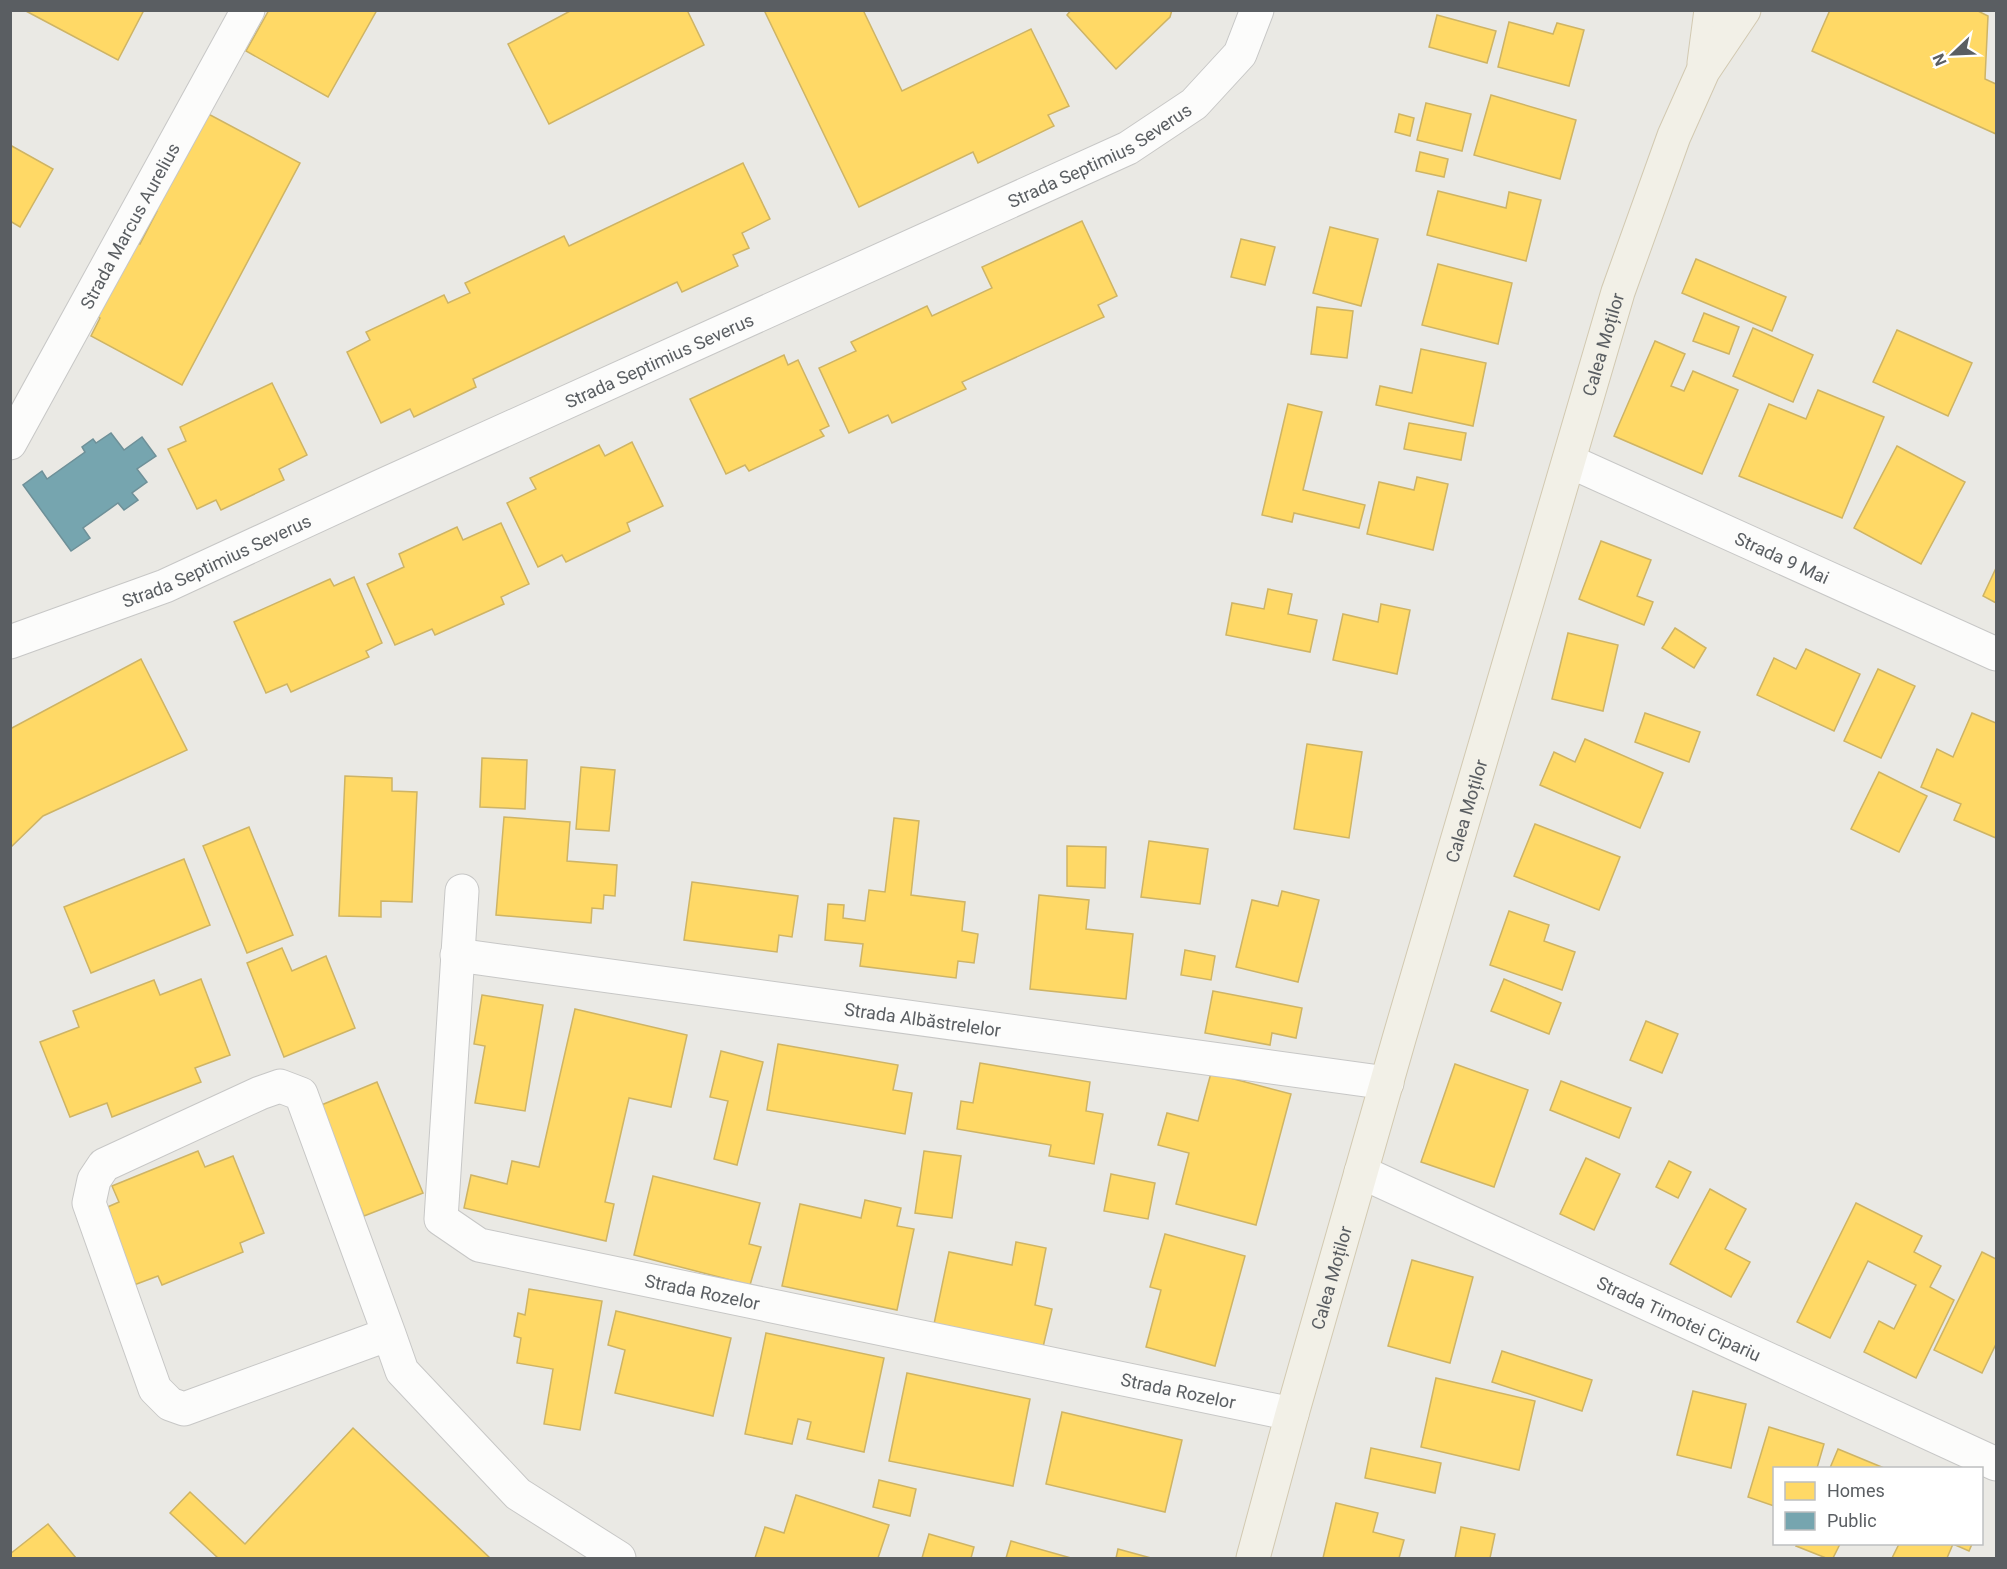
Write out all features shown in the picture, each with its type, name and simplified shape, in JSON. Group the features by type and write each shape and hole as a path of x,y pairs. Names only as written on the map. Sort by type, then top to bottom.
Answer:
{"main road":[{"name":"Calea Moților","path":"1703,71 1711,10"},
{"name":"Calea Moților","path":"1253,1558 1361,1172 1618,292 1674,136 1703,71 1744,10"}],"street":[{"name":"Strada Marcus Aurelius","path":"10,442 248,10"},
{"name":"Strada Septimius Severus","path":"10,642 165,586 1128,148 1194,104 1240,54 1257,10"},
{"name":"Strada 9 Mai","path":"1569,461 1996,654"},
{"name":"Strada Rozelor","path":"462,891 441,1219 478,1245 1292,1414"},
{"name":"Strada Albăstrelelor","path":"457,955 1387,1083"},
{"path":"389,1334 184,1409 170,1404 154,1389 89,1203 94,1180 104,1166 260,1093 280,1086 302,1094 389,1334 402,1371 518,1494 619,1558"},
{"name":"Strada Timotei Cipariu","path":"1361,1172 1996,1464"}],"building: Homes":[{"path":"24,10 144,10 118,60"},
{"path":"269,10 377,10 328,97 246,51"},
{"path":"572,10 687,10 704,45 549,124 508,44"},
{"path":"764,10 863,10 902,91 1031,29 1069,106 1048,115 1054,126 978,163 973,152 859,207"},
{"path":"1071,10 1172,10 1170,17 1116,69 1067,15"},
{"path":"1830,10 1976,10 1988,16 1985,79 1996,84 1996,134 1812,51"},
{"path":"1437,15 1496,31 1487,63 1429,47"},
{"path":"1509,22 1553,34 1557,23 1584,30 1569,86 1498,67"},
{"path":"1491,95 1576,120 1560,179 1474,155"},
{"path":"1426,103 1471,114 1462,151 1417,140"},
{"path":"199,109 300,163 182,385 91,336 100,318 83,309 123,235 140,244 157,211 148,206"},
{"path":"1399,114 1414,118 1410,136 1395,132"},
{"path":"10,145 53,169 20,227 10,221"},
{"path":"1420,152 1448,159 1444,177 1416,171"},
{"path":"743,163 770,219 742,233 749,248 733,255 738,266 682,292 677,282 473,379 476,387 414,417 410,409 381,423 347,352 370,340 366,332 444,295 448,303 470,293 465,283 564,236 569,246"},
{"path":"1438,191 1506,208 1509,192 1541,200 1526,261 1427,235"},
{"path":"1082,221 1117,296 1098,305 1104,317 962,382 966,389 892,423 888,415 849,433 819,368 856,351 851,342 927,306 932,316 992,288 982,267"},
{"path":"1330,227 1378,239 1361,306 1313,293"},
{"path":"1241,239 1275,247 1265,285 1231,277"},
{"path":"1696,259 1786,297 1772,331 1682,293"},
{"path":"1438,264 1512,283 1498,344 1422,325"},
{"path":"1317,307 1353,311 1347,358 1311,354"},
{"path":"1704,313 1739,327 1729,354 1693,341"},
{"path":"1753,328 1813,355 1793,402 1733,376"},
{"path":"1897,330 1972,363 1948,416 1873,382"},
{"path":"1655,341 1685,354 1671,386 1684,391 1693,371 1738,390 1702,474 1614,436"},
{"path":"1421,349 1486,363 1473,426 1376,405 1380,386 1412,393"},
{"path":"784,355 788,365 798,360 829,426 820,430 824,436 749,471 745,465 726,474 690,399"},
{"path":"272,383 307,455 279,469 284,480 221,510 216,500 197,509 168,449 186,441 180,427"},
{"path":"1818,390 1884,417 1842,518 1739,476 1769,404 1806,419"},
{"path":"1288,404 1322,412 1303,490 1365,505 1359,528 1294,513 1292,522 1262,515"},
{"path":"1409,423 1466,433 1461,460 1404,449"},
{"path":"632,442 663,506 627,523 630,531 566,562 562,555 538,567 507,503 536,489 530,478 599,445 605,456"},
{"path":"1897,446 1965,482 1921,564 1854,528"},
{"path":"1417,477 1448,484 1433,550 1367,534 1379,482 1414,490"},
{"path":"501,523 529,584 501,597 504,604 435,635 432,629 395,645 367,584 404,567 399,554 457,527 463,540"},
{"path":"1601,541 1651,560 1637,596 1653,602 1644,625 1579,599"},
{"path":"1996,568 1996,603 1983,596"},
{"path":"354,577 382,643 366,651 369,657 291,692 287,684 266,693 234,622 330,579 334,586"},
{"path":"1268,589 1292,594 1288,614 1317,620 1310,652 1226,635 1232,603 1264,609"},
{"path":"1381,604 1410,610 1397,674 1333,660 1343,614 1378,622"},
{"path":"1675,628 1706,648 1694,668 1662,648"},
{"path":"1568,633 1618,645 1603,711 1552,699"},
{"path":"1806,649 1860,674 1834,731 1757,695 1774,658 1796,669"},
{"path":"141,659 187,750 43,816 10,848 10,729"},
{"path":"1878,669 1915,686 1881,758 1844,741"},
{"path":"1645,713 1700,732 1689,762 1635,742"},
{"path":"1972,713 1996,723 1996,838 1954,820 1961,804 1921,787 1937,749 1953,757"},
{"path":"1585,739 1663,773 1640,828 1540,785 1554,752 1575,762"},
{"path":"1307,744 1362,752 1349,838 1294,829"},
{"path":"482,758 527,760 525,809 480,807"},
{"path":"581,767 615,770 609,831 576,829"},
{"path":"1879,772 1927,796 1899,852 1851,829"},
{"path":"345,776 392,778 392,791 417,792 412,902 381,901 381,917 339,916"},
{"path":"504,817 570,822 567,861 617,865 615,896 604,895 603,909 592,908 591,923 496,915"},
{"path":"894,818 919,821 911,895 965,902 962,931 978,934 974,963 958,961 956,978 860,966 863,944 825,940 828,904 844,905 843,918 865,921 869,890 885,892"},
{"path":"1535,824 1620,857 1599,910 1514,876"},
{"path":"249,827 293,935 247,953 203,846"},
{"path":"1149,841 1208,849 1200,904 1141,897"},
{"path":"1067,846 1106,847 1105,888 1067,886"},
{"path":"184,859 210,925 91,973 64,907"},
{"path":"692,882 798,896 792,937 779,935 777,952 684,940"},
{"path":"1282,891 1319,900 1298,982 1236,967 1252,900 1278,906"},
{"path":"1039,895 1089,900 1086,929 1133,934 1126,999 1030,989"},
{"path":"1509,911 1549,925 1544,941 1575,952 1562,990 1490,965"},
{"path":"282,948 292,971 326,956 355,1028 284,1057 247,963"},
{"path":"1185,950 1215,956 1211,980 1181,975"},
{"path":"201,979 230,1055 195,1068 201,1082 112,1117 107,1103 70,1117 40,1042 79,1027 73,1011 154,980 160,995"},
{"path":"1504,979 1561,1003 1549,1034 1491,1011"},
{"path":"1213,991 1302,1008 1296,1038 1272,1033 1270,1045 1205,1033"},
{"path":"482,995 543,1005 525,1111 475,1103 485,1046 474,1044"},
{"path":"575,1009 687,1035 671,1107 629,1098 605,1202 614,1204 606,1241 464,1208 471,1175 507,1184 512,1161 539,1167"},
{"path":"1646,1021 1678,1034 1662,1073 1630,1060"},
{"path":"778,1044 898,1065 893,1090 912,1093 905,1134 767,1110"},
{"path":"721,1051 763,1062 737,1165 714,1159 728,1101 710,1097"},
{"path":"980,1063 1090,1082 1086,1111 1103,1114 1094,1164 1049,1156 1051,1145 957,1129 961,1101 973,1103"},
{"path":"1455,1064 1528,1090 1494,1187 1421,1162"},
{"path":"1211,1073 1291,1094 1256,1225 1176,1204 1189,1153 1158,1145 1167,1113 1198,1121"},
{"path":"1561,1081 1631,1108 1619,1138 1550,1110"},
{"path":"377,1082 423,1193 364,1216 319,1106"},
{"path":"198,1151 205,1167 233,1156 264,1233 240,1243 243,1252 162,1285 158,1276 134,1285 103,1209 119,1202 112,1186"},
{"path":"924,1151 961,1156 952,1218 915,1213"},
{"path":"1586,1158 1620,1174 1594,1230 1560,1214"},
{"path":"1669,1161 1691,1172 1678,1198 1656,1187"},
{"path":"1111,1174 1155,1183 1148,1219 1104,1211"},
{"path":"653,1176 760,1203 749,1244 761,1247 750,1285 634,1255"},
{"path":"1710,1189 1746,1209 1725,1249 1750,1262 1731,1297 1670,1264"},
{"path":"865,1200 901,1208 897,1226 914,1229 897,1310 782,1286 800,1204 861,1218"},
{"path":"1856,1203 1922,1236 1914,1252 1941,1266 1930,1287 1954,1300 1916,1378 1864,1352 1879,1321 1894,1329 1916,1285 1868,1261 1830,1338 1797,1322"},
{"path":"1165,1234 1245,1256 1215,1366 1146,1347 1161,1290 1150,1287"},
{"path":"1016,1242 1046,1248 1035,1305 1052,1309 1043,1347 934,1324 949,1252 1012,1265"},
{"path":"1982,1252 1996,1259 1996,1344 1982,1373 1934,1350"},
{"path":"1412,1260 1473,1277 1450,1363 1388,1346"},
{"path":"529,1289 602,1301 580,1430 544,1424 553,1369 517,1363 521,1338 514,1336 518,1313 525,1315"},
{"path":"616,1311 731,1338 713,1416 615,1393 625,1350 608,1345"},
{"path":"766,1333 884,1358 864,1452 807,1439 811,1422 798,1419 792,1444 745,1434"},
{"path":"1502,1351 1592,1380 1582,1411 1492,1382"},
{"path":"907,1373 1030,1399 1013,1486 889,1461"},
{"path":"1436,1378 1535,1401 1519,1470 1421,1447"},
{"path":"1693,1391 1746,1404 1731,1468 1677,1455"},
{"path":"1062,1412 1182,1440 1165,1512 1046,1484"},
{"path":"1769,1427 1824,1444 1817,1467 1773,1467 1773,1506 1748,1497"},
{"path":"353,1428 490,1558 218,1558 170,1513 190,1492 245,1544"},
{"path":"1371,1448 1441,1463 1435,1493 1365,1478"},
{"path":"1838,1449 1882,1467 1830,1467"},
{"path":"879,1480 916,1489 910,1516 873,1507"},
{"path":"796,1495 889,1525 878,1558 755,1558 765,1527 784,1533"},
{"path":"1336,1503 1378,1513 1373,1532 1404,1540 1399,1558 1323,1558"},
{"path":"48,1524 76,1558 10,1558 10,1554"},
{"path":"1461,1527 1495,1534 1490,1558 1455,1558"},
{"path":"929,1534 974,1547 971,1558 922,1558"},
{"path":"1011,1541 1071,1558 1006,1558"},
{"path":"1840,1545 1833,1558 1826,1558 1796,1546"},
{"path":"1898,1545 1953,1545 1947,1558 1892,1558"},
{"path":"1955,1545 1972,1545 1969,1551"},
{"path":"1118,1549 1151,1558 1116,1558"}],"building: Public":[{"path":"111,433 124,450 142,437 156,456 137,469 147,482 132,493 138,500 124,510 118,503 83,528 90,538 71,551 23,485 42,471 47,479 85,452 82,447 93,439 96,443"}]}
